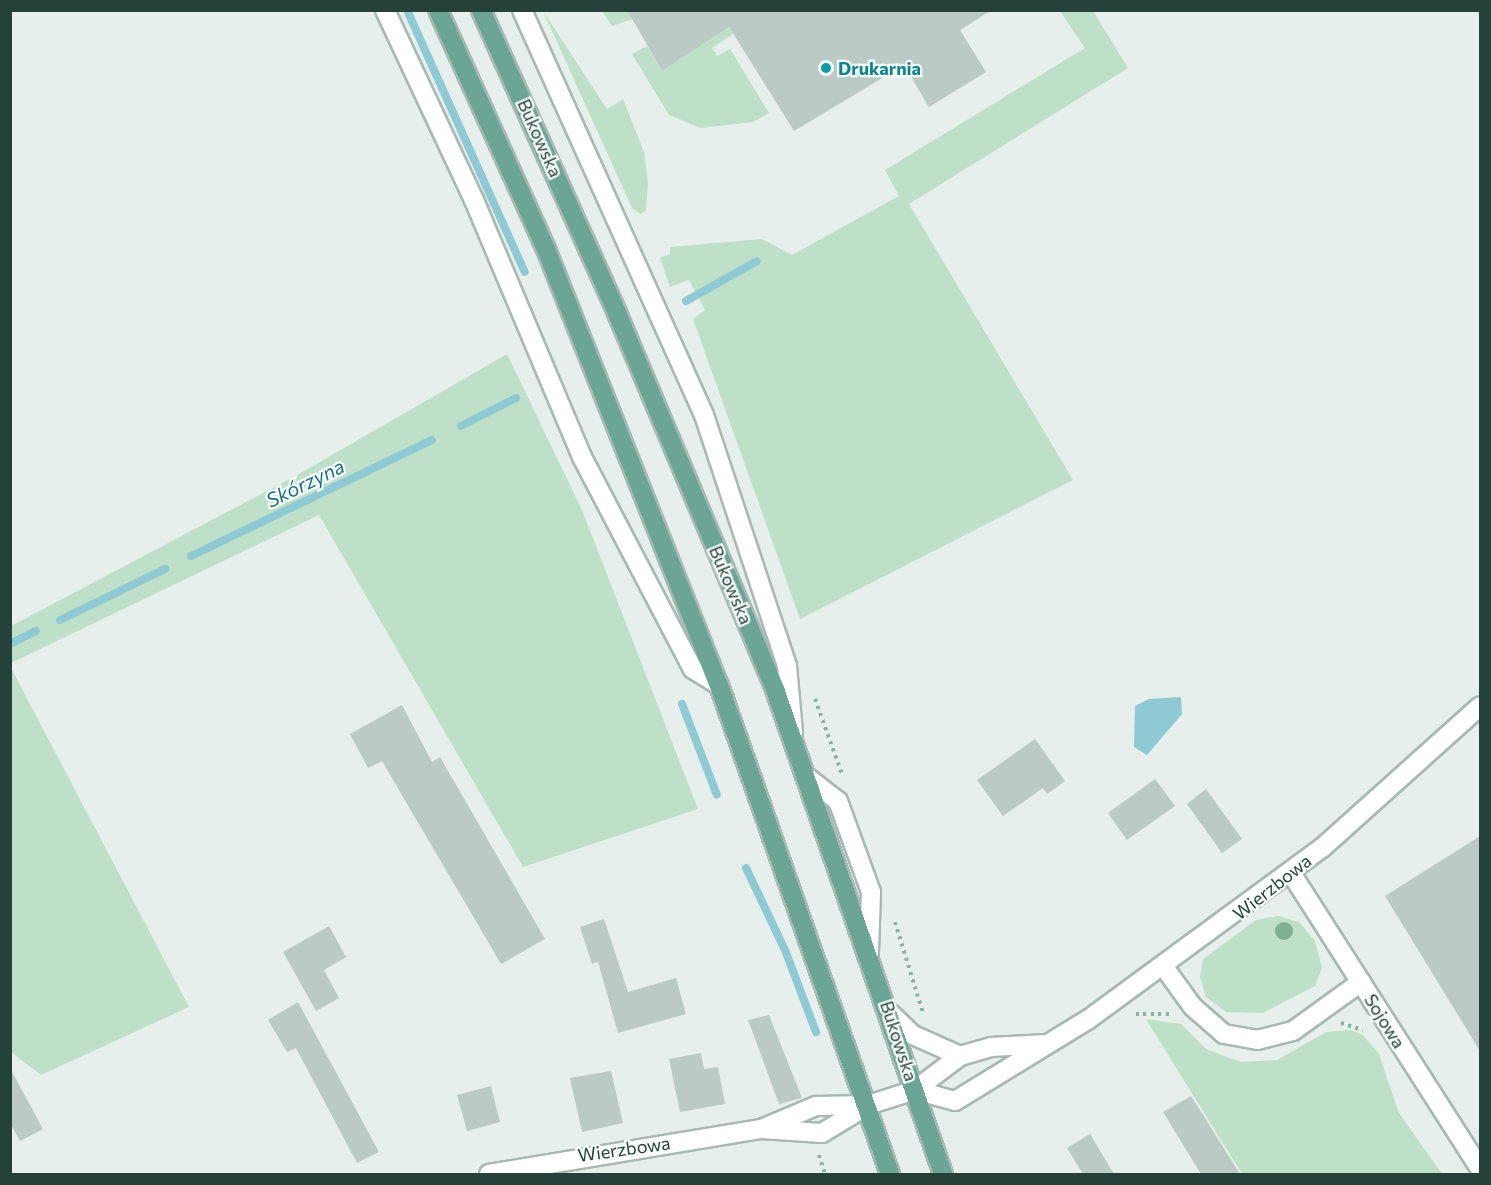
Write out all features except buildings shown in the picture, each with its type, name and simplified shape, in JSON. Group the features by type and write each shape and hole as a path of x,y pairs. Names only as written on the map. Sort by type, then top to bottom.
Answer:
{"main road":[{"path":"438,10 546,249 719,685 868,1105 890,1174"},
{"name":"Bukowska","path":"481,10 617,313 794,740 890,1013 943,1174"}],"street":[{"path":"385,10 474,200 582,458 693,669 719,685"},
{"path":"522,10 704,415 787,666 794,740"},
{"name":"Wierzbowa","path":"915,1089 955,1101 1164,967 1290,873 1480,706"},
{"name":"Sojowa","path":"1290,873 1480,1168"},
{"path":"1164,967 1193,1007 1224,1034 1257,1040 1293,1031 1361,982"},
{"path":"890,1013 913,1035 960,1056"},
{"name":"Wierzbowa","path":"489,1174 761,1129 822,1133 868,1105 915,1089 960,1056 991,1047 1046,1044"},
{"name":"Wierzbowa","path":"761,1129 816,1106 868,1105"}],"path":[{"path":"892,914 926,1020"},
{"path":"1131,1016 1156,1011 1182,1018"},
{"path":"1331,1025 1368,1032"},
{"path":"817,1145 825,1174"}],"green space":[{"path":"543,11 607,109 623,99 644,152 648,184 646,210 641,214 632,208"},
{"path":"602,11 628,11 633,19 612,26"},
{"path":"1060,11 1093,11 1128,68 909,204 1073,480 800,619 693,319 705,310 689,280 670,287 660,258 670,254 670,247 762,239 792,255 899,196 885,170 1085,48"},
{"path":"729,27 733,34 712,48 717,56 730,49 769,113 753,122 701,128 669,115 632,54 647,46 662,71"},
{"path":"507,354 582,510 698,809 523,867 319,515 11,663 11,626 299,474"},
{"path":"11,668 189,1007 41,1075 11,1052"},
{"path":"1278,916 1299,922 1315,941 1322,968 1315,986 1263,1013 1226,1012 1206,997 1200,977 1203,959 1256,920"},
{"path":"1146,1019 1181,1024 1206,1049 1241,1062 1277,1060 1326,1032 1350,1030 1363,1035 1379,1054 1399,1113 1442,1174 1242,1174"}],"water":[{"path":"1181,697 1182,714 1147,755 1134,747 1135,706 1149,699"}],"waterway":[{"path":"407,10 525,272"},
{"name":"Skórzyna","path":"686,301 757,261"},
{"name":"Skórzyna","path":"461,426 516,398"},
{"name":"Skórzyna","path":"191,556 432,440"},
{"name":"Skórzyna","path":"60,620 165,569"},
{"name":"Skórzyna","path":"10,644 36,631"},
{"path":"682,704 717,795"},
{"path":"746,868 785,950 816,1032"}],"place":[{"name":"Drukarnia","path":"826,68"}]}
